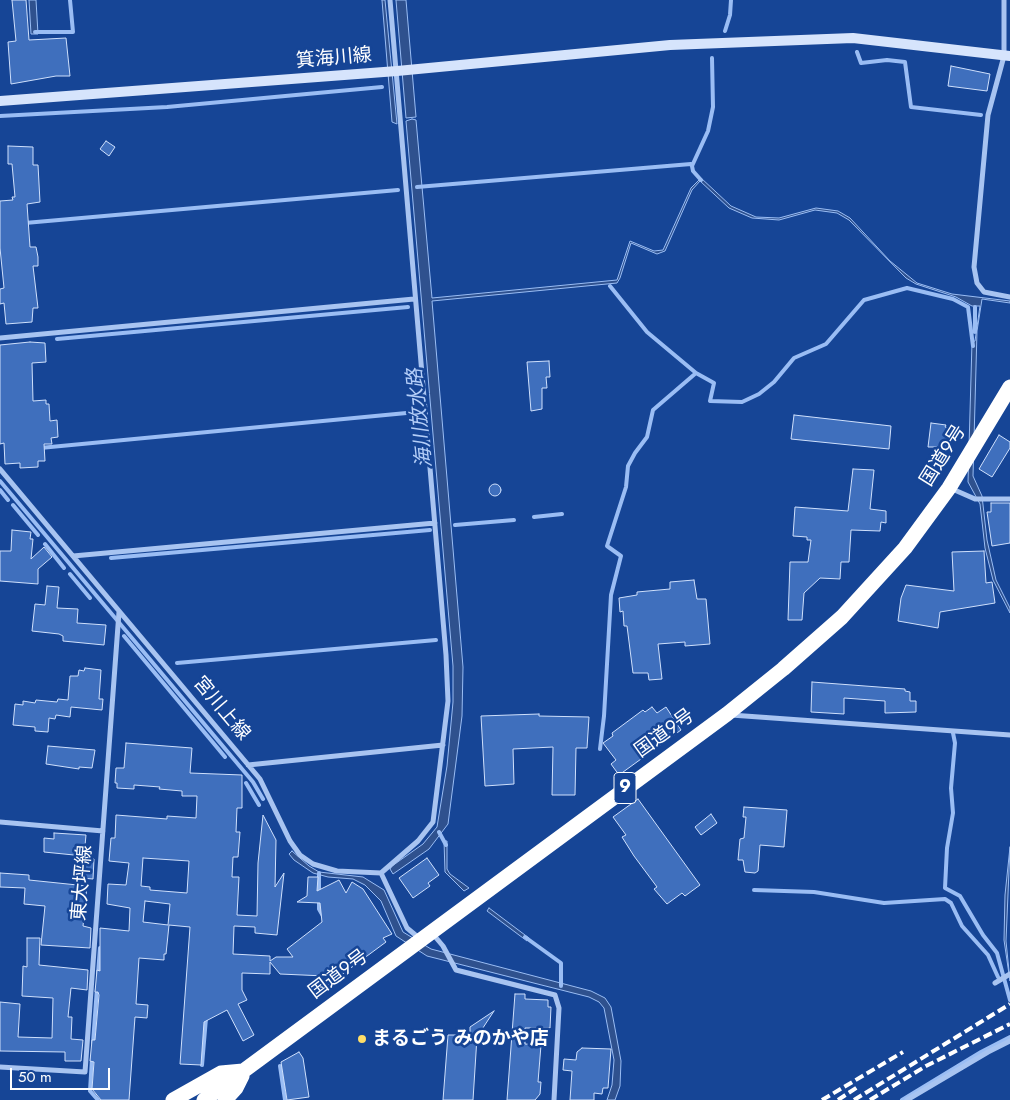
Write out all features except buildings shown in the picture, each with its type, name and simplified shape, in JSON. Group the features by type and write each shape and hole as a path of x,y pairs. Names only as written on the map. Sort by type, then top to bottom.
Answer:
{"highway":[{"name":"国道9号","path":"204,1100 726,714 783,669 842,617 905,548 949,488 1010,387"},
{"path":"174,1100 221,1073 245,1071"},
{"name":"9","path":"225,1100 236,1088 245,1071"}],"street":[{"path":"390,0 414,299 446,655 448,701 433,822 418,841 381,873 407,928 425,935 443,946 456,970 555,995 559,1008 554,1100"},
{"path":"1004,0 1007,56 988,115 974,267 976,283 984,292 1010,297"},
{"name":"箕海川線","path":"0,101 397,71 670,45 852,38 1007,56"},
{"path":"0,338 414,299"},
{"name":"宮川上線","path":"0,468 248,765 267,790 290,841 300,855 313,864 337,871 381,873"},
{"path":"949,488 975,499 1010,499"},
{"path":"73,556 435,523"},
{"name":"東大坪線","path":"0,1066 85,1072 119,612"},
{"path":"726,714 1010,734"},
{"path":"248,765 443,745"},
{"path":"0,822 103,831"},
{"path":"995,983 1010,974"},
{"path":"908,1100 1010,1041"}],"water":[{"path":"29,0 36,0 38,34 31,34"},
{"path":"382,0 385,0 397,124 392,122"},
{"path":"396,0 406,0 416,117 406,118"},
{"path":"416,120 432,298 617,280 630,241 654,251 663,250 691,188 701,178 731,206 756,217 779,218 816,208 838,211 850,218 890,261 917,283 952,294 1010,301 1010,303 982,299 977,331 973,476 982,496 987,540 996,580 1010,608 1010,613 993,580 985,548 980,504 968,482 972,342 975,341 980,306 972,306 956,297 916,284 906,278 849,220 837,213 815,210 779,220 752,218 729,208 700,181 692,190 665,251 657,254 631,243 617,283 432,301 463,667 462,716 448,824 429,849 393,874 390,869 392,866 423,844 437,827 447,766 453,702 453,666 406,121"},
{"path":"444,841 447,841 447,869 450,874 469,888 464,891 445,872"},
{"path":"1010,847 1006,941 1010,981 1004,940 1005,895"},
{"path":"292,851 319,872 363,877 384,890 403,932 431,949 591,991 605,998 611,1007 621,1061 620,1086 615,1100 607,1100 612,1085 614,1060 604,1008 599,1002 589,997 427,956 396,936 381,901 365,885 353,879 328,877 313,873 294,860 289,854"},
{"path":"489,908 529,938 527,941 487,911"}],"waterway":[{"path":"35,32 73,32 70,0"},
{"path":"725,31 730,15 731,0"},
{"path":"857,52 861,63 887,60 905,62 911,107 981,115"},
{"path":"701,180 693,171 692,166 708,131 713,107 712,58"},
{"path":"0,116 167,107 382,87"},
{"path":"417,187 691,164"},
{"path":"25,223 398,190"},
{"path":"610,286 647,332 696,373 714,383 710,401 742,402 759,394 774,382 794,358 826,344 864,300 907,288 953,299 968,307 973,346"},
{"path":"57,339 408,307"},
{"path":"975,307 975,332"},
{"path":"600,749 604,716 611,595 621,556 607,546 626,487 628,466 647,437 653,410 696,373"},
{"name":"海川放水路","path":"40,448 417,412"},
{"path":"0,481 253,782 263,799"},
{"path":"0,490 8,500"},
{"path":"13,505 38,535"},
{"path":"534,517 562,514"},
{"path":"455,525 514,520"},
{"path":"111,558 430,530"},
{"path":"45,544 64,568"},
{"path":"70,574 90,598"},
{"path":"124,636 225,757"},
{"path":"177,663 436,640"},
{"path":"953,733 955,743 951,788 953,813 947,848 945,888 960,896 983,935 997,953 1010,1000"},
{"path":"246,783 259,805"},
{"path":"439,832 446,845"},
{"path":"319,873 319,909 323,916"},
{"path":"754,890 814,892 884,903 945,899 951,903 962,926 988,955 998,977"},
{"path":"525,937 561,963 561,986"},
{"path":"98,974 100,948"},
{"path":"93,1043 97,988"},
{"path":"202,1065 206,1018"},
{"path":"902,1100 981,1052 1010,1037"},
{"path":"92,1058 90,1091 98,1100"},
{"path":"280,1066 285,1100"}],"railway":[{"path":"854,1100 1010,1004"},
{"path":"870,1100 926,1066 1010,1024"},
{"path":"822,1100 903,1052"},
{"path":"838,1100 859,1086"}],"place":[{"name":"まるごう みのかや店","path":"362,1039"}]}
